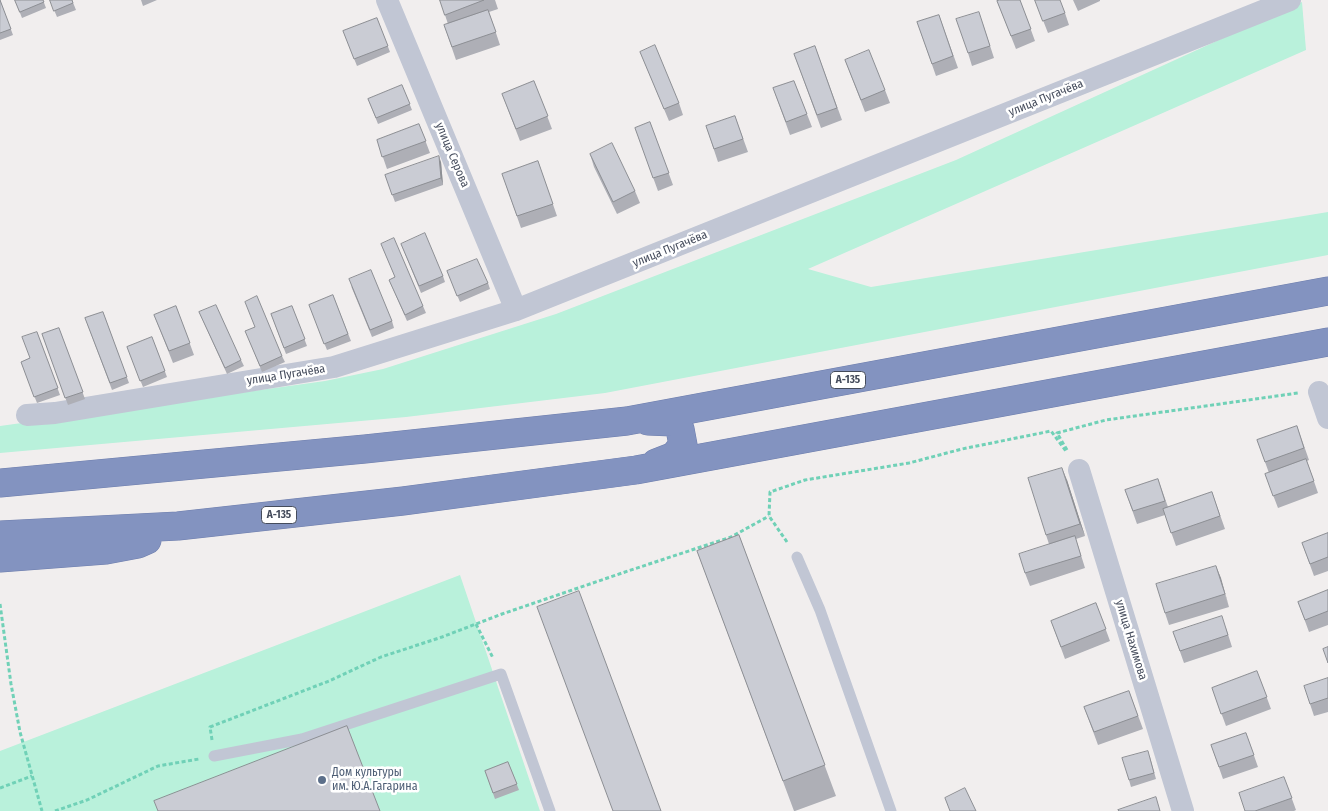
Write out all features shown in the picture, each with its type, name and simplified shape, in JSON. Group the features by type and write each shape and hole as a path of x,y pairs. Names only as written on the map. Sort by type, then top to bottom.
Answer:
{"highway":[{"name":"А-135","path":"0,483 118,473 627,421 1328,291"},
{"name":"А-135","path":"0,536 178,526 403,501 636,470 1328,342"},
{"path":"627,421 672,422 680,429 683,445 674,456 636,470"},
{"path":"0,468 78,466 118,473"},
{"path":"0,558 106,550 138,544 178,526"}],"street":[{"name":"улица Серова","path":"387,0 516,310"},
{"name":"улица Пугачёва","path":"27,415 55,413 334,367 516,310 1290,0"},
{"path":"1319,392 1328,418"},
{"name":"улица Нахимова","path":"1079,470 1183,811"}],"lane":[{"path":"796,557 820,610 891,811"},
{"path":"214,756 302,739 501,674 550,811"}],"path":[{"path":"796,557 769,516 770,492 805,480 909,463 962,449 1052,431 1057,433 1106,420 1307,392 1319,392"},
{"path":"1052,431 1079,470"},
{"path":"1057,433 1079,470"},
{"path":"55,811 87,800 158,766 214,756 210,727 329,681 381,657 731,537 769,516"},
{"path":"0,604 20,732 42,811"},
{"path":"476,624 501,674"},
{"path":"0,788 32,776"}],"green space":[{"path":"1302,2 1306,50 808,269 871,287 1328,212 1328,255 605,393 406,417 0,453 0,426 325,381 383,369 556,314 956,160"},
{"path":"460,575 540,811 0,811 0,751"}],"building":[{"path":"0,0 11,29 0,33"},
{"path":"15,0 43,0 44,2 20,12"},
{"path":"50,0 72,0 73,3 54,11"},
{"path":"440,0 484,0 445,15"},
{"path":"1020,0 1031,29 1011,36 997,1"},
{"path":"1035,0 1060,0 1065,13 1043,21"},
{"path":"488,10 496,32 452,47 444,25"},
{"path":"979,12 990,46 968,53 956,19"},
{"path":"939,15 953,56 932,64 917,22"},
{"path":"377,18 388,46 354,59 343,31"},
{"path":"655,45 679,103 664,109 640,52"},
{"path":"815,46 837,108 817,115 794,54"},
{"path":"869,50 885,90 861,100 845,60"},
{"path":"534,81 548,116 516,129 502,94"},
{"path":"794,81 807,114 786,122 773,88"},
{"path":"402,85 410,104 376,118 368,99"},
{"path":"735,116 743,139 714,149 706,126"},
{"path":"650,122 669,173 653,178 635,128"},
{"path":"419,124 426,141 382,157 377,140"},
{"path":"612,143 635,191 613,202 590,154"},
{"path":"439,156 441,178 392,195 385,175"},
{"path":"538,161 553,204 517,216 502,174"},
{"path":"425,233 443,276 419,286 401,244"},
{"path":"394,238 423,306 405,315 389,280 395,277 381,244"},
{"path":"477,259 488,283 457,296 447,271"},
{"path":"371,270 392,321 370,330 349,279"},
{"path":"333,295 348,334 324,344 309,305"},
{"path":"257,296 282,356 260,366 245,331 255,327 245,302"},
{"path":"216,305 241,360 225,368 199,312"},
{"path":"176,306 190,343 169,351 154,315"},
{"path":"292,306 305,339 284,348 271,314"},
{"path":"103,312 127,377 110,383 85,318"},
{"path":"59,328 83,392 65,398 42,334"},
{"path":"37,332 58,388 34,397 21,362 30,358 22,337"},
{"path":"152,337 165,371 140,381 127,347"},
{"path":"1297,426 1304,448 1265,462 1257,440"},
{"path":"1306,459 1314,481 1273,496 1265,474"},
{"path":"1062,468 1080,524 1046,535 1028,478"},
{"path":"1158,479 1165,501 1133,511 1125,490"},
{"path":"1212,492 1220,516 1171,533 1163,509"},
{"path":"1328,533 1328,557 1310,564 1302,543"},
{"path":"739,535 825,765 783,781 697,551"},
{"path":"1075,536 1081,556 1025,573 1019,554"},
{"path":"1216,566 1225,594 1165,613 1156,584"},
{"path":"1328,590 1328,611 1305,620 1298,602"},
{"path":"579,591 661,811 613,811 537,607"},
{"path":"1096,603 1106,629 1061,647 1051,621"},
{"path":"1222,616 1228,635 1180,651 1173,632"},
{"path":"1328,647 1328,663 1323,649"},
{"path":"1257,671 1267,697 1221,714 1212,688"},
{"path":"1328,678 1328,698 1310,704 1304,686"},
{"path":"1129,691 1138,716 1094,732 1084,707"},
{"path":"347,726 380,811 158,811 154,801"},
{"path":"1246,733 1254,755 1219,767 1211,745"},
{"path":"1148,751 1154,773 1129,780 1122,758"},
{"path":"508,762 517,784 493,793 485,771"},
{"path":"1284,777 1292,798 1255,811 1245,811 1239,793"},
{"path":"965,788 976,811 950,811 945,798"},
{"path":"1156,797 1160,811 1118,810"}],"place":[{"name":"Дом культуры им. Ю.А.Гагарина","path":"322,780"}]}
